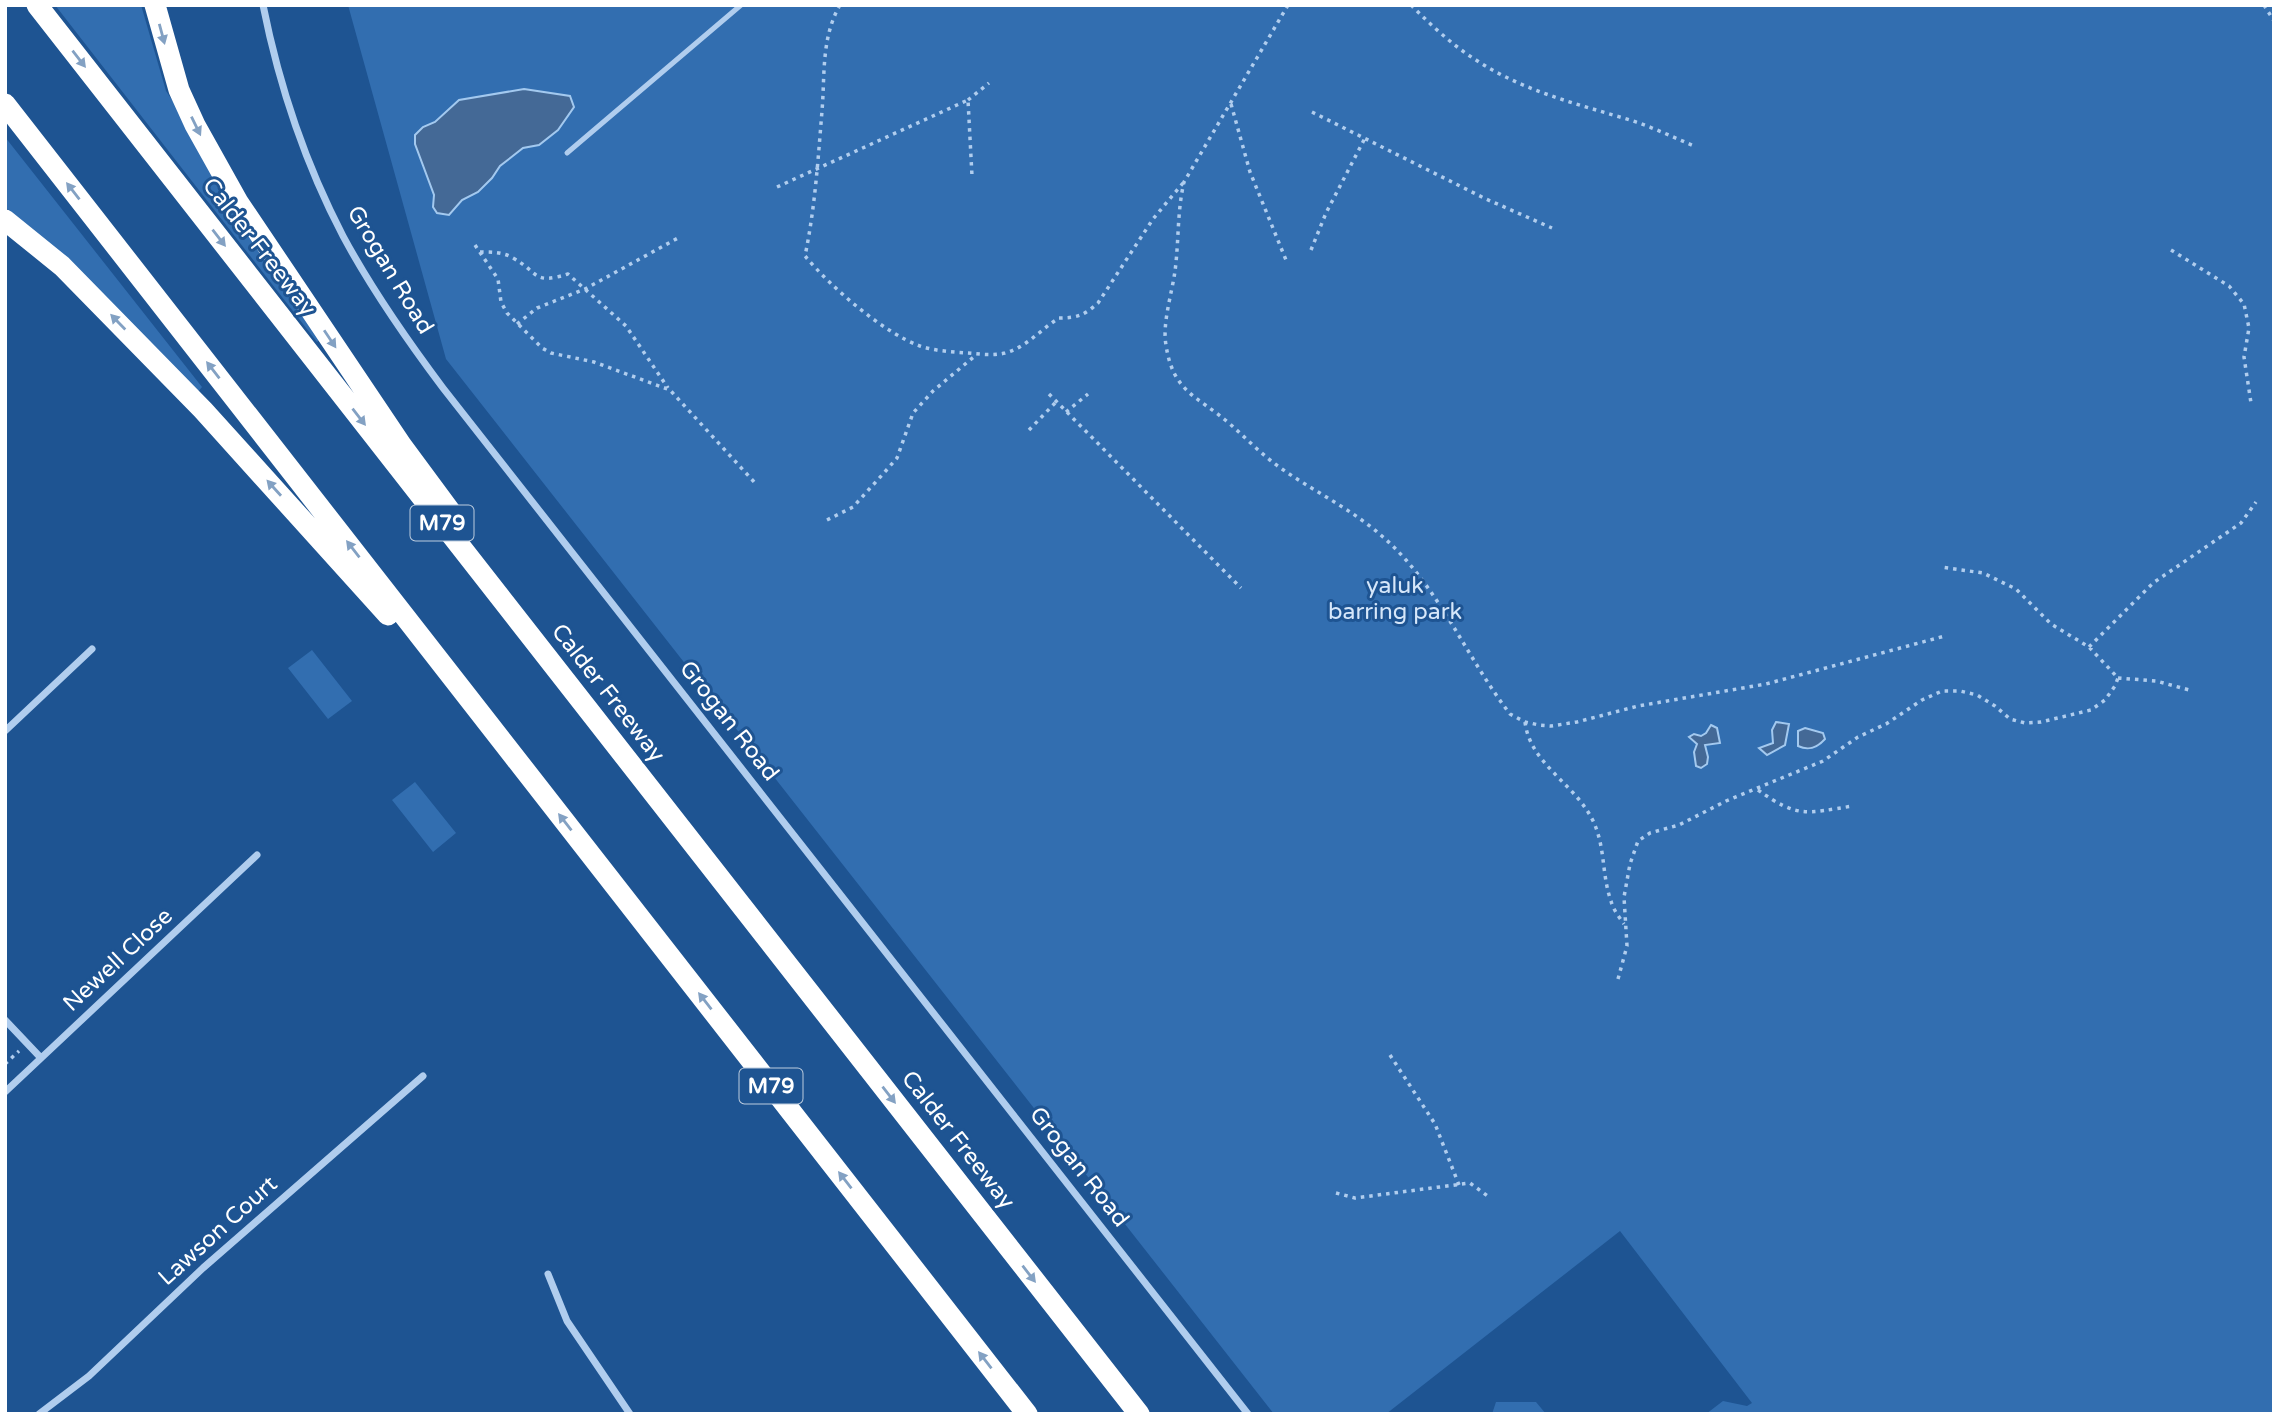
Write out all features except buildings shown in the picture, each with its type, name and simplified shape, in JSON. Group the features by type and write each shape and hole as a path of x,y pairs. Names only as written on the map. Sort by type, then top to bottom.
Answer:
{"highway":[{"name":"Calder Freeway","path":"37,5 1139,1414"},
{"path":"155,5 170,63 195,125 232,192 268,248 402,446 847,1041"},
{"name":"M79","path":"5,104 1027,1414"},
{"path":"5,220 62,266 203,410 515,758"}],"street":[{"name":"Grogan Road","path":"263,5 282,84 316,176 343,235 398,325 443,388 1248,1414"},
{"path":"5,731 92,649"},
{"name":"Newell Close","path":"5,1092 257,855"},
{"path":"5,1020 41,1058"},
{"name":"Lawson Court","path":"38,1414 89,1376 203,1268 423,1076"},
{"path":"548,1274 567,1321 630,1414"}],"lane":[{"path":"567,153 741,5"}],"path":[{"path":"840,5 834,15 823,71 813,220 805,256 838,291 859,308 919,345 947,352 977,354 1007,352 1031,341 1059,318 1074,318 1086,314 1098,303 1153,219 1184,182 1288,5"},
{"path":"1410,5 1447,40 1510,79 1588,108 1631,120 1695,146"},
{"path":"2264,5 2274,21"},
{"path":"777,187 968,100 989,83"},
{"path":"968,100 972,176"},
{"path":"1231,103 1250,172 1286,260"},
{"path":"1312,112 1486,199 1552,228"},
{"path":"1311,250 1326,213 1365,138"},
{"path":"1184,182 1179,205 1175,272 1165,342 1178,382 1282,469 1384,537 1415,570 1510,714 1524,722 1551,726 1577,722 1638,706 1766,684 1945,636"},
{"path":"516,324 537,308 585,289 678,239"},
{"path":"475,245 498,279 501,302 516,324 551,353 594,362 670,390"},
{"path":"2171,250 2229,286 2244,304 2249,328 2244,357 2251,402"},
{"path":"480,252 506,255 542,279 568,274 626,326 670,390 756,484"},
{"path":"827,520 853,507 883,474 897,458 913,413 933,391 977,354"},
{"path":"1049,394 1241,588"},
{"path":"1066,412 1088,394"},
{"path":"1029,430 1056,402"},
{"path":"2089,647 2153,583 2241,523 2256,502"},
{"path":"1941,567 1983,573 2000,580 2029,599 2051,624 2089,647 2118,678 2156,681 2193,691"},
{"path":"1618,979 1627,946 1624,897 1630,864 1638,841 1650,833 1679,825 1726,801 1823,761 1858,737 1942,691 1977,695 2010,719 2025,723 2041,722 2091,709 2105,700 2118,678"},
{"path":"1524,722 1527,737 1537,756 1574,793 1591,817 1602,842 1611,903 1625,926"},
{"path":"1758,790 1792,811 1804,813 1853,806"},
{"path":"5,1064 27,1043"},
{"path":"1390,1055 1435,1124 1459,1185"},
{"path":"1336,1193 1355,1198 1470,1183 1489,1197"}],"green space":[{"path":"55,5 141,5 166,91 266,257 265,263 320,339 317,342"},
{"name":"yaluk barring park","path":"348,5 2274,5 2274,1414 1706,1414 1723,1401 1747,1406 1752,1403 1620,1231 1386,1414 1274,1414 446,359"},
{"path":"5,137 202,387 197,393 48,242 5,207"},
{"path":"312,650 352,701 328,719 288,668"},
{"path":"415,782 456,833 433,852 392,800"},
{"path":"1496,1402 1536,1402 1546,1414 1492,1414"}],"shaded area":[{"path":"524,89 570,96 574,107 558,130 539,145 523,148 500,166 478,192 462,200 449,215 437,213 433,207 434,195 415,144 415,135 423,127 435,122 459,100"},
{"path":"1776,722 1789,724 1785,745 1767,755 1759,748 1773,743 1772,730"},
{"path":"1711,725 1717,728 1720,743 1705,745 1707,764 1701,768 1696,766 1694,752 1697,744 1689,737 1694,734 1701,736"},
{"path":"1805,728 1823,733 1825,739 1813,748 1798,746 1798,731"}]}
